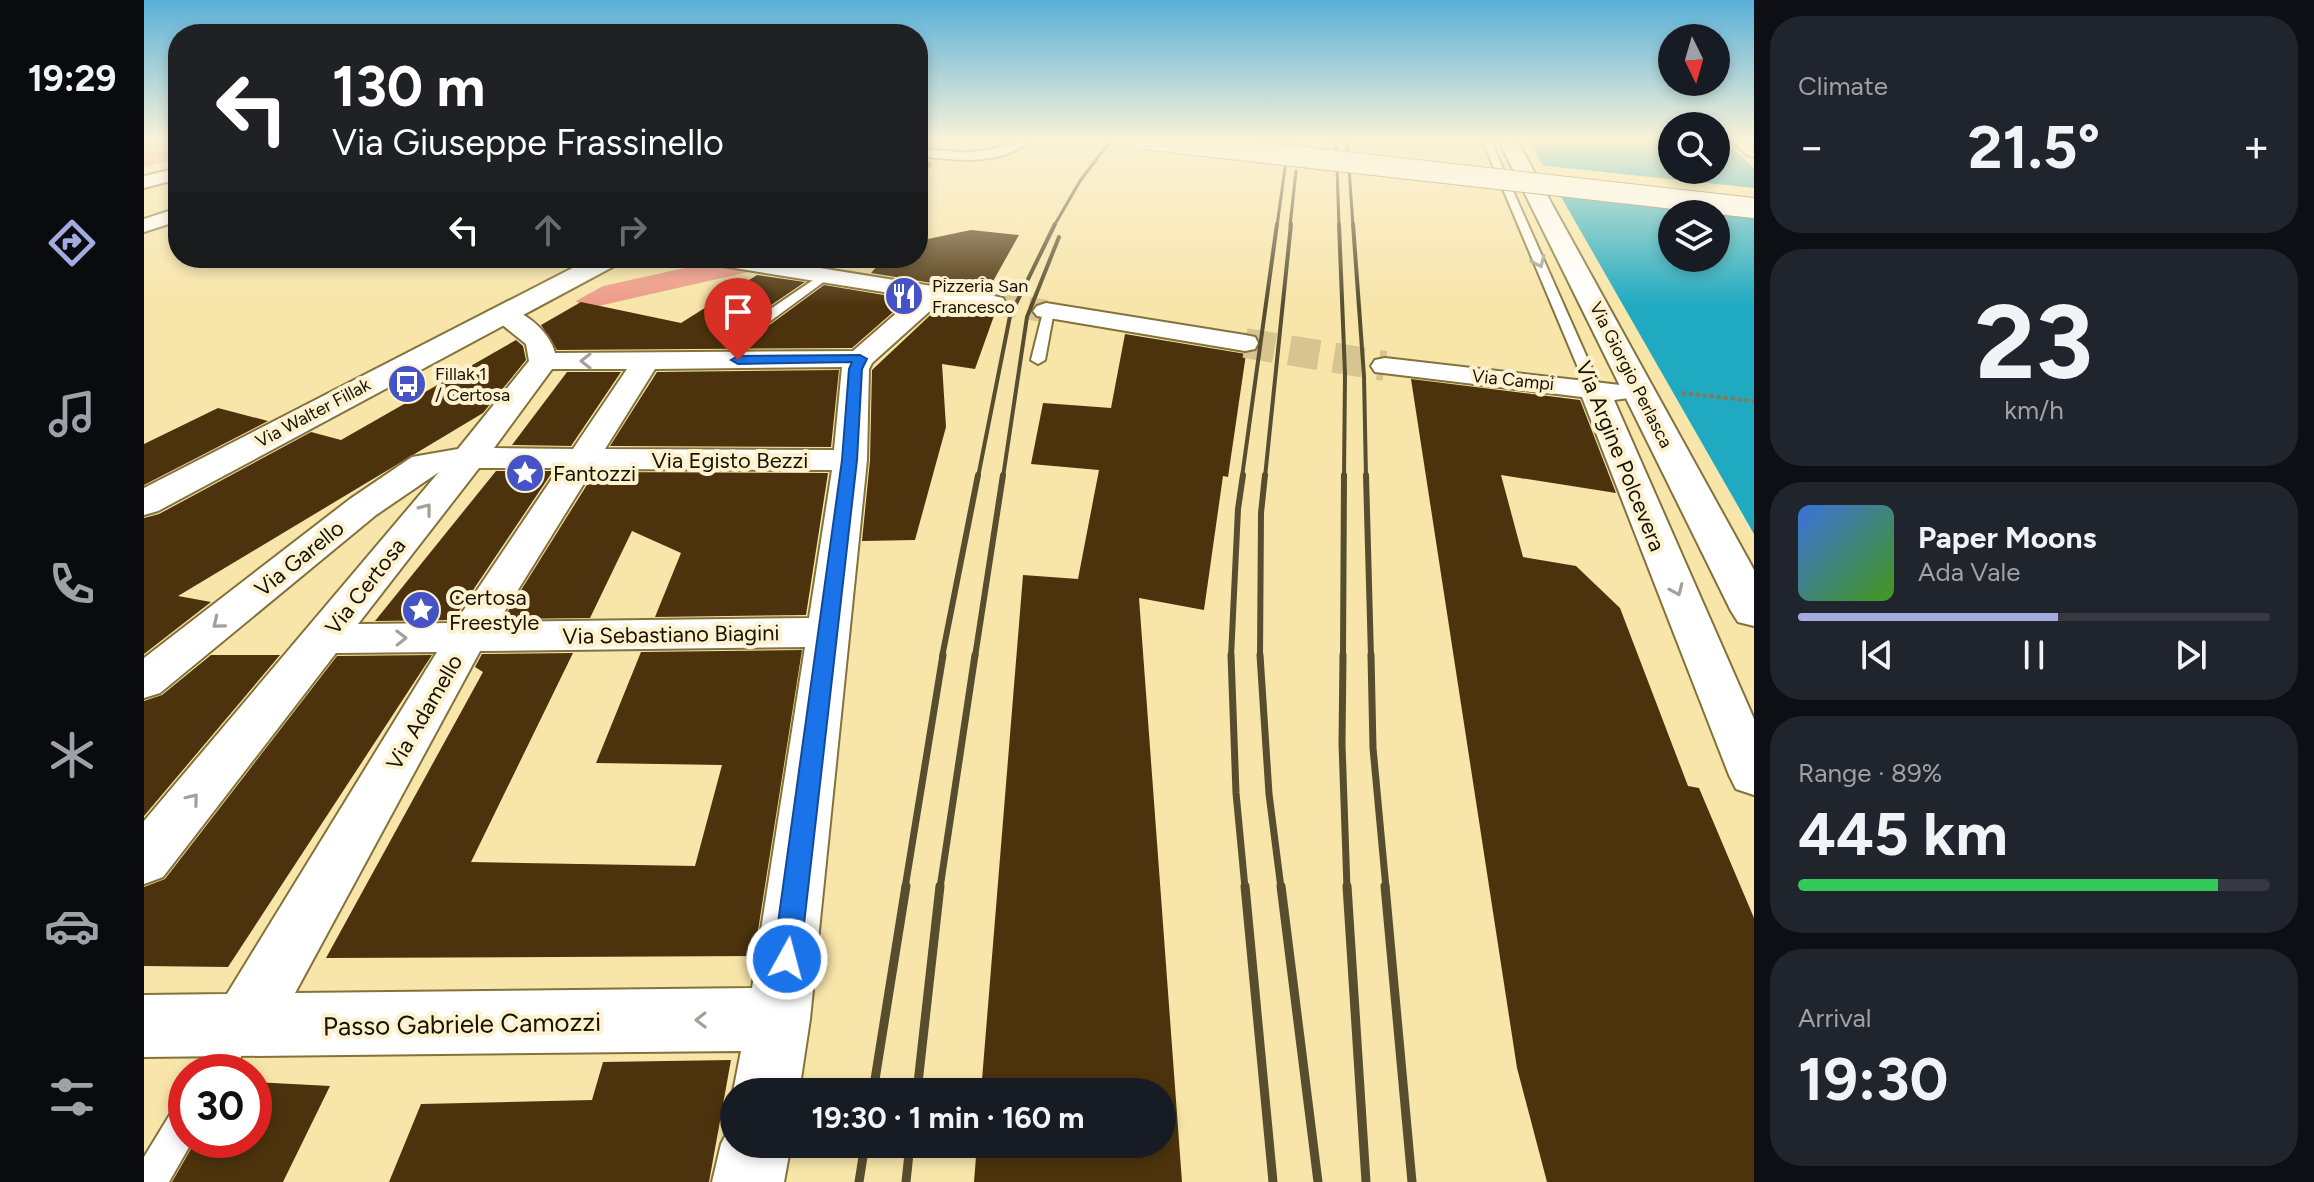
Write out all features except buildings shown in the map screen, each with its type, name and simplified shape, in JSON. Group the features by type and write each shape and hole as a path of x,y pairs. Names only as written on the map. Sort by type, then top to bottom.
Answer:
{"main road":[{"name":"Via Giorgio Perlasca","path":"1536,194 1754,611"},
{"path":"1631,194 1754,208"},
{"name":"Via Walter Fillak","path":"144,503 592,268"}],"street":[{"path":"144,202 168,196"},
{"path":"144,226 168,218"},
{"path":"778,268 994,303"},
{"path":"768,1078 779,1019 850,460 855,369 860,359 935,293"},
{"path":"1047,311 1245,343"},
{"path":"504,314 539,341 543,361 860,359"},
{"name":"Via Certosa","path":"144,860 532,380 543,361"},
{"name":"Via Adamello","path":"228,1049 467,637 646,361"},
{"name":"Via Campi","path":"1385,366 1641,395"},
{"name":"Via Argine Polcevera","path":"1594,389 1754,775"},
{"name":"Via Egisto Bezzi","path":"466,458 581,461 850,460"},
{"name":"Via Garello","path":"144,682 363,507 424,464 466,458"},
{"name":"Via Sebastiano Biagini","path":"323,639 826,632"},
{"name":"Passo Gabriele Camozzi","path":"144,1026 228,1049 779,1019"},
{"path":"748,1182 753,1158"}],"lane":[{"name":"Via Argine Polcevera","path":"1510,194 1594,389"},
{"path":"768,328 833,277"},
{"path":"749,330 833,277"},
{"path":"1038,360 1047,311"},
{"path":"149,1182 168,1150"}],"path":[{"path":"1680,392 1754,401"}],"shaded area":[{"path":"685,268 757,270 585,309 576,301 603,286"}],"water":[{"path":"1560,194 1754,194 1754,534"}],"pier":[{"path":"1555,194 1754,194 1754,216 1730,213 1730,200 1658,200 1658,205"}],"tunnel":[{"path":"994,303 1046,311"},
{"path":"1245,343 1385,366"}],"railway":[{"path":"1054,226 1072,194"},
{"path":"1277,226 1281,194"},
{"path":"1290,226 1293,194"},
{"path":"1338,194 1339,226"},
{"path":"1351,194 1353,226"},
{"path":"1242,477 1277,224"},
{"path":"1265,477 1291,224"},
{"path":"1339,224 1345,374 1344,477"},
{"path":"1353,224 1364,376 1366,477"},
{"path":"978,477 1010,316 1054,226"},
{"path":"1003,477 1027,317 1059,237"},
{"path":"942,657 978,475"},
{"path":"975,657 1003,475"},
{"path":"1231,656 1238,509 1243,475"},
{"path":"1260,655 1261,513 1265,475"},
{"path":"1343,657 1344,475"},
{"path":"1366,475 1371,657"},
{"path":"905,888 943,655"},
{"path":"940,888 975,655"},
{"path":"1260,655 1269,794 1281,888"},
{"path":"1343,655 1342,744 1347,888"},
{"path":"1371,655 1373,748 1386,888"},
{"path":"1231,656 1236,793 1245,888"},
{"path":"875,1078 906,886"},
{"path":"919,1078 940,886"},
{"path":"1245,886 1273,1182"},
{"path":"1281,886 1318,1182"},
{"path":"1347,886 1366,1182"},
{"path":"1385,886 1412,1182"},
{"path":"859,1182 863,1158"},
{"path":"906,1182 909,1158"}],"place":[{"name":"Pizzeria San Francesco","path":"904,296"},
{"name":"Fillak 1 / Certosa","path":"407,384"},
{"name":"Fantozzi","path":"525,473"},
{"name":"Certosa Freestyle","path":"421,610"}],"route":[{"path":"738,360 860,359 855,369 850,460 787,959"}]}
